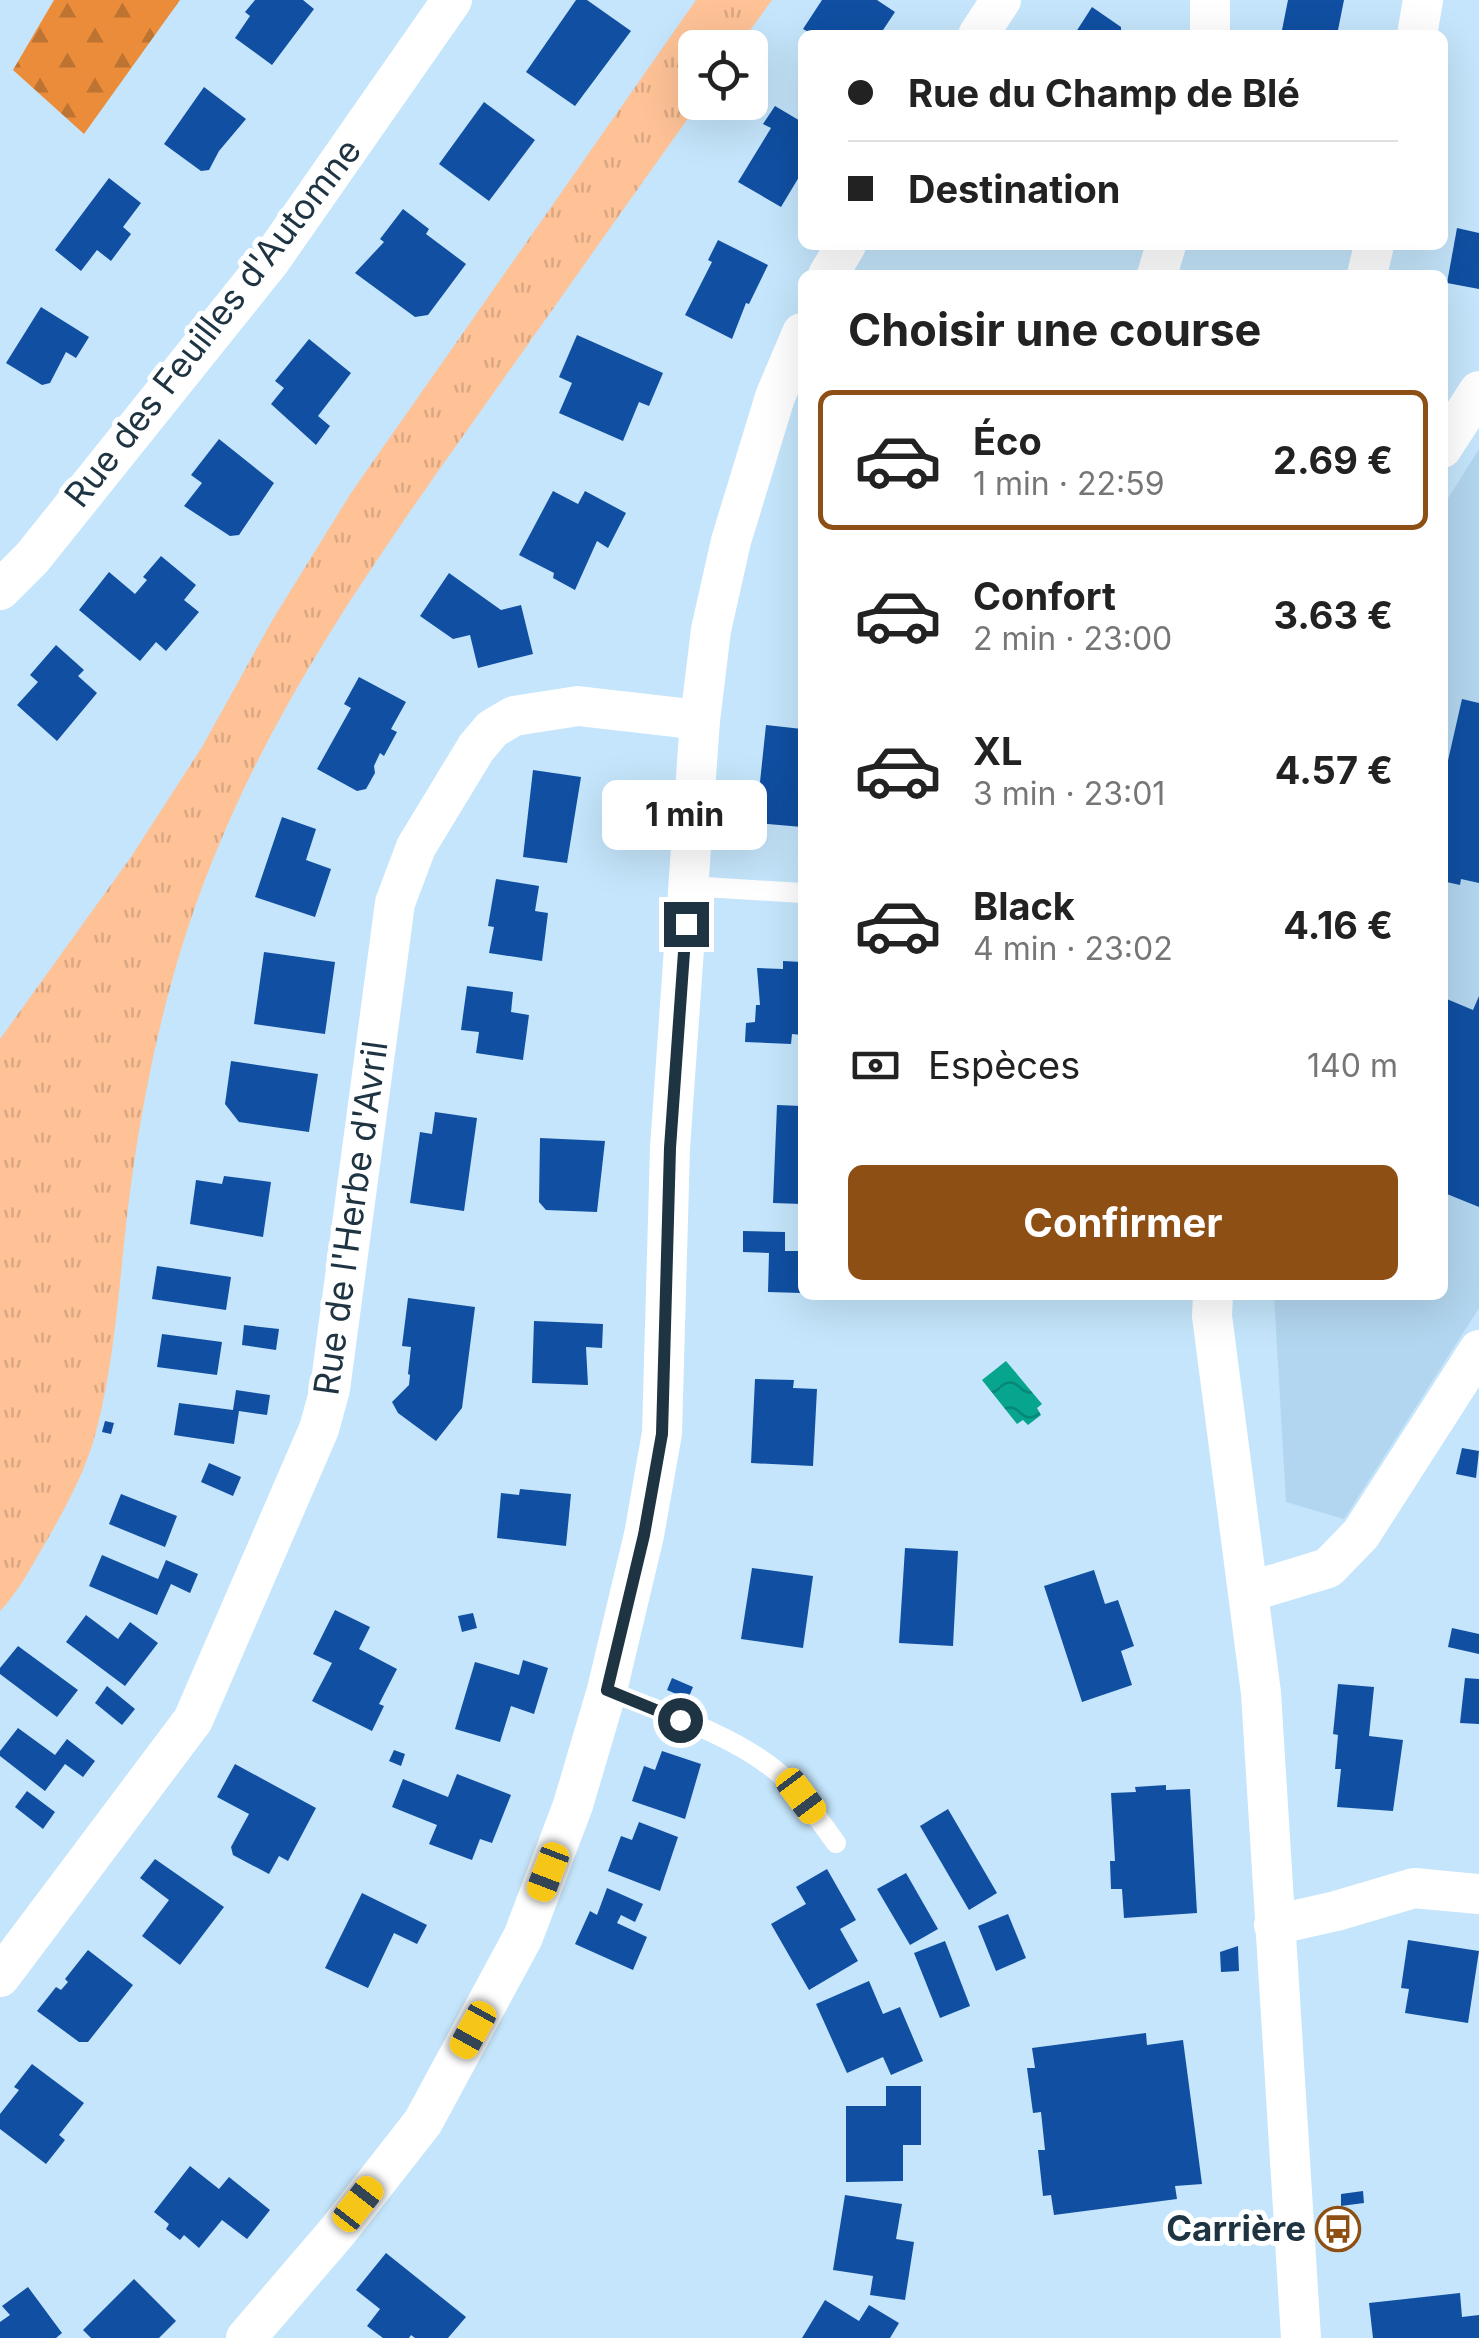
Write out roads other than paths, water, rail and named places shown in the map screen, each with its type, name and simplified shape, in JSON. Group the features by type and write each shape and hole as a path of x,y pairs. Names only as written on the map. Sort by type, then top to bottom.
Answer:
{"street":[{"name":"Rue des Feuilles d'Automne","path":"0,590 32,558 270,260 452,0"},
{"path":"981,30 1001,0"},
{"path":"1210,0 1210,30"},
{"path":"1417,30 1423,0"},
{"path":"258,2335 422,2122 524,1938 574,1805 607,1690 644,1535 662,1434 670,1148 700,720 711,630 731,541 775,397 798,343"},
{"path":"1448,439 1479,391"},
{"name":"Rue de l'Herbe d'Avril","path":"0,1977 193,1720 318,1429 330,1390 395,903 416,847 476,748 492,729 514,716 578,706 700,720"},
{"path":"1213,1300 1260,1693 1301,2338"},
{"path":"1249,1592 1328,1568 1361,1534 1479,1350"},
{"path":"1274,1925 1336,1912 1414,1888 1479,1894"}],"lane":[{"path":"689,886 798,893"},
{"path":"607,1690 717,1734 758,1758 801,1796 836,1843"}],"water":[{"path":"1006,1361 1042,1404 1037,1408 1041,1415 1028,1425 1023,1420 1017,1424 982,1380"}],"place":[{"name":"Carrière","path":"1338,2229"}]}
